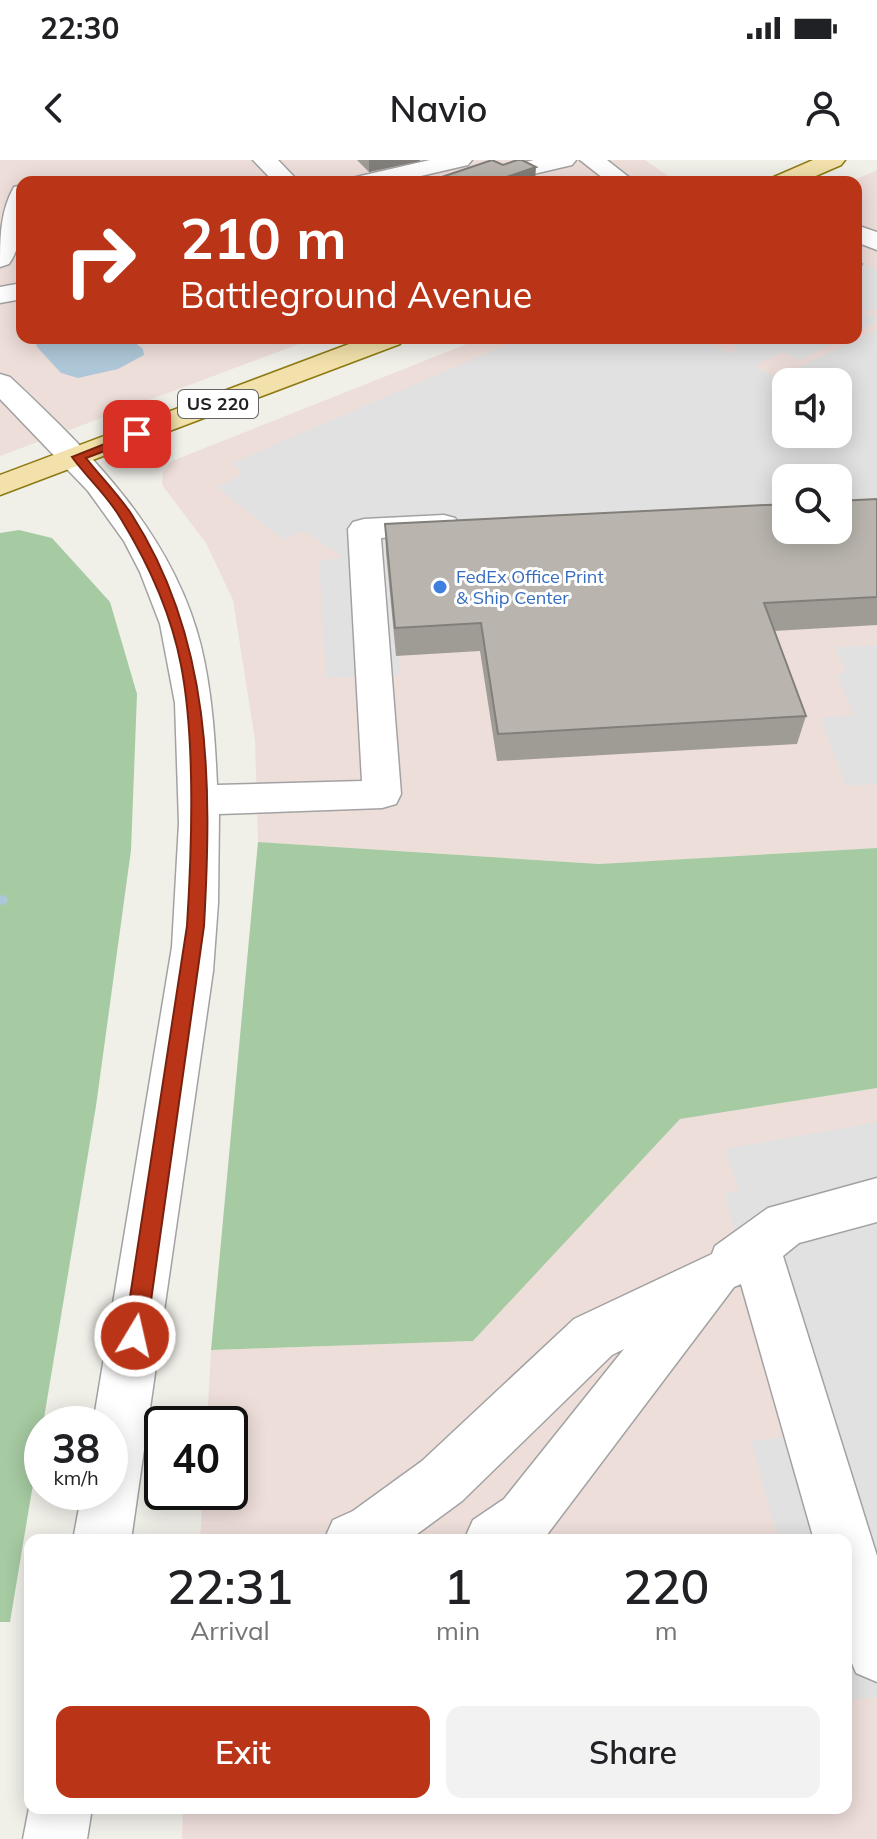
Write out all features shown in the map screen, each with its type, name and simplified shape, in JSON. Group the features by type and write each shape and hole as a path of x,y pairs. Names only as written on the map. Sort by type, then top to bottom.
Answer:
{"main road":[{"path":"796,176 833,160"},
{"name":"US 220","path":"0,486 374,344"}],"street":[{"path":"265,160 281,176"},
{"path":"390,176 460,160"},
{"path":"496,176 564,160"},
{"path":"592,160 615,176"},
{"path":"0,259 16,210"},
{"path":"0,383 78,457 125,514 151,560 171,605 188,663 192,695 199,800 196,926 154,1219 103,1534"},
{"path":"199,800 382,794 364,529 479,524"},
{"path":"368,1534 442,1481 593,1337 712,1278 786,1224 877,1200"},
{"path":"755,1246 841,1534"},
{"path":"502,1534 524,1519 712,1278"},
{"path":"852,1569 877,1652"},
{"path":"55,1839 59,1814"}],"shaded area":[{"path":"0,160 645,160 668,176 16,176 16,344 299,344 0,456"},
{"path":"877,170 877,848 599,864 258,842 255,740 233,600 206,543 162,485 163,472 172,461 467,344 862,344 862,177"},
{"path":"862,263 877,270 877,309 862,312"},
{"path":"862,313 877,317 876,322 862,330"},
{"path":"877,329 877,517 852,518 852,464 772,464 772,522 388,546 401,675 326,678 319,561 343,557 305,532 283,540 217,487 239,476 241,471 232,463 508,344 712,344 731,354 738,347 732,344 833,344 800,360 782,352 755,366 772,375 772,448 852,448 852,368 797,368 846,344 862,344 862,336"},
{"path":"877,645 877,784 846,786 820,718 854,715 836,674 846,673 835,647"},
{"path":"877,1088 877,1839 182,1839 183,1814 852,1814 852,1534 200,1534 202,1510 248,1510 248,1406 208,1406 211,1350 473,1341 680,1119"},
{"path":"877,1122 877,1697 852,1700 852,1534 776,1534 751,1441 793,1436 724,1194 739,1191 724,1149"}],"green space":[{"path":"19,530 52,538 110,602 137,694 131,850 96,1106 46,1406 24,1406 24,1510 29,1510 10,1622 0,1622 0,533"},
{"path":"258,842 599,864 877,848 877,1088 680,1119 473,1341 211,1350"}],"water":[{"path":"36,344 137,344 143,349 144,355 118,369 78,378 61,373"}],"building":[{"path":"492,160 503,165 522,160 536,167 510,176 445,176"},
{"path":"877,499 877,597 764,603 806,716 498,734 481,623 395,628 385,524 772,505 772,544 852,544 852,500"}],"place":[{"name":"FedEx Office Print & Ship Center","path":"440,587"}],"route":[{"path":"135,1336 196,926 199,863 195,711 188,663 171,605 151,560 125,514 78,457 137,434"}]}
